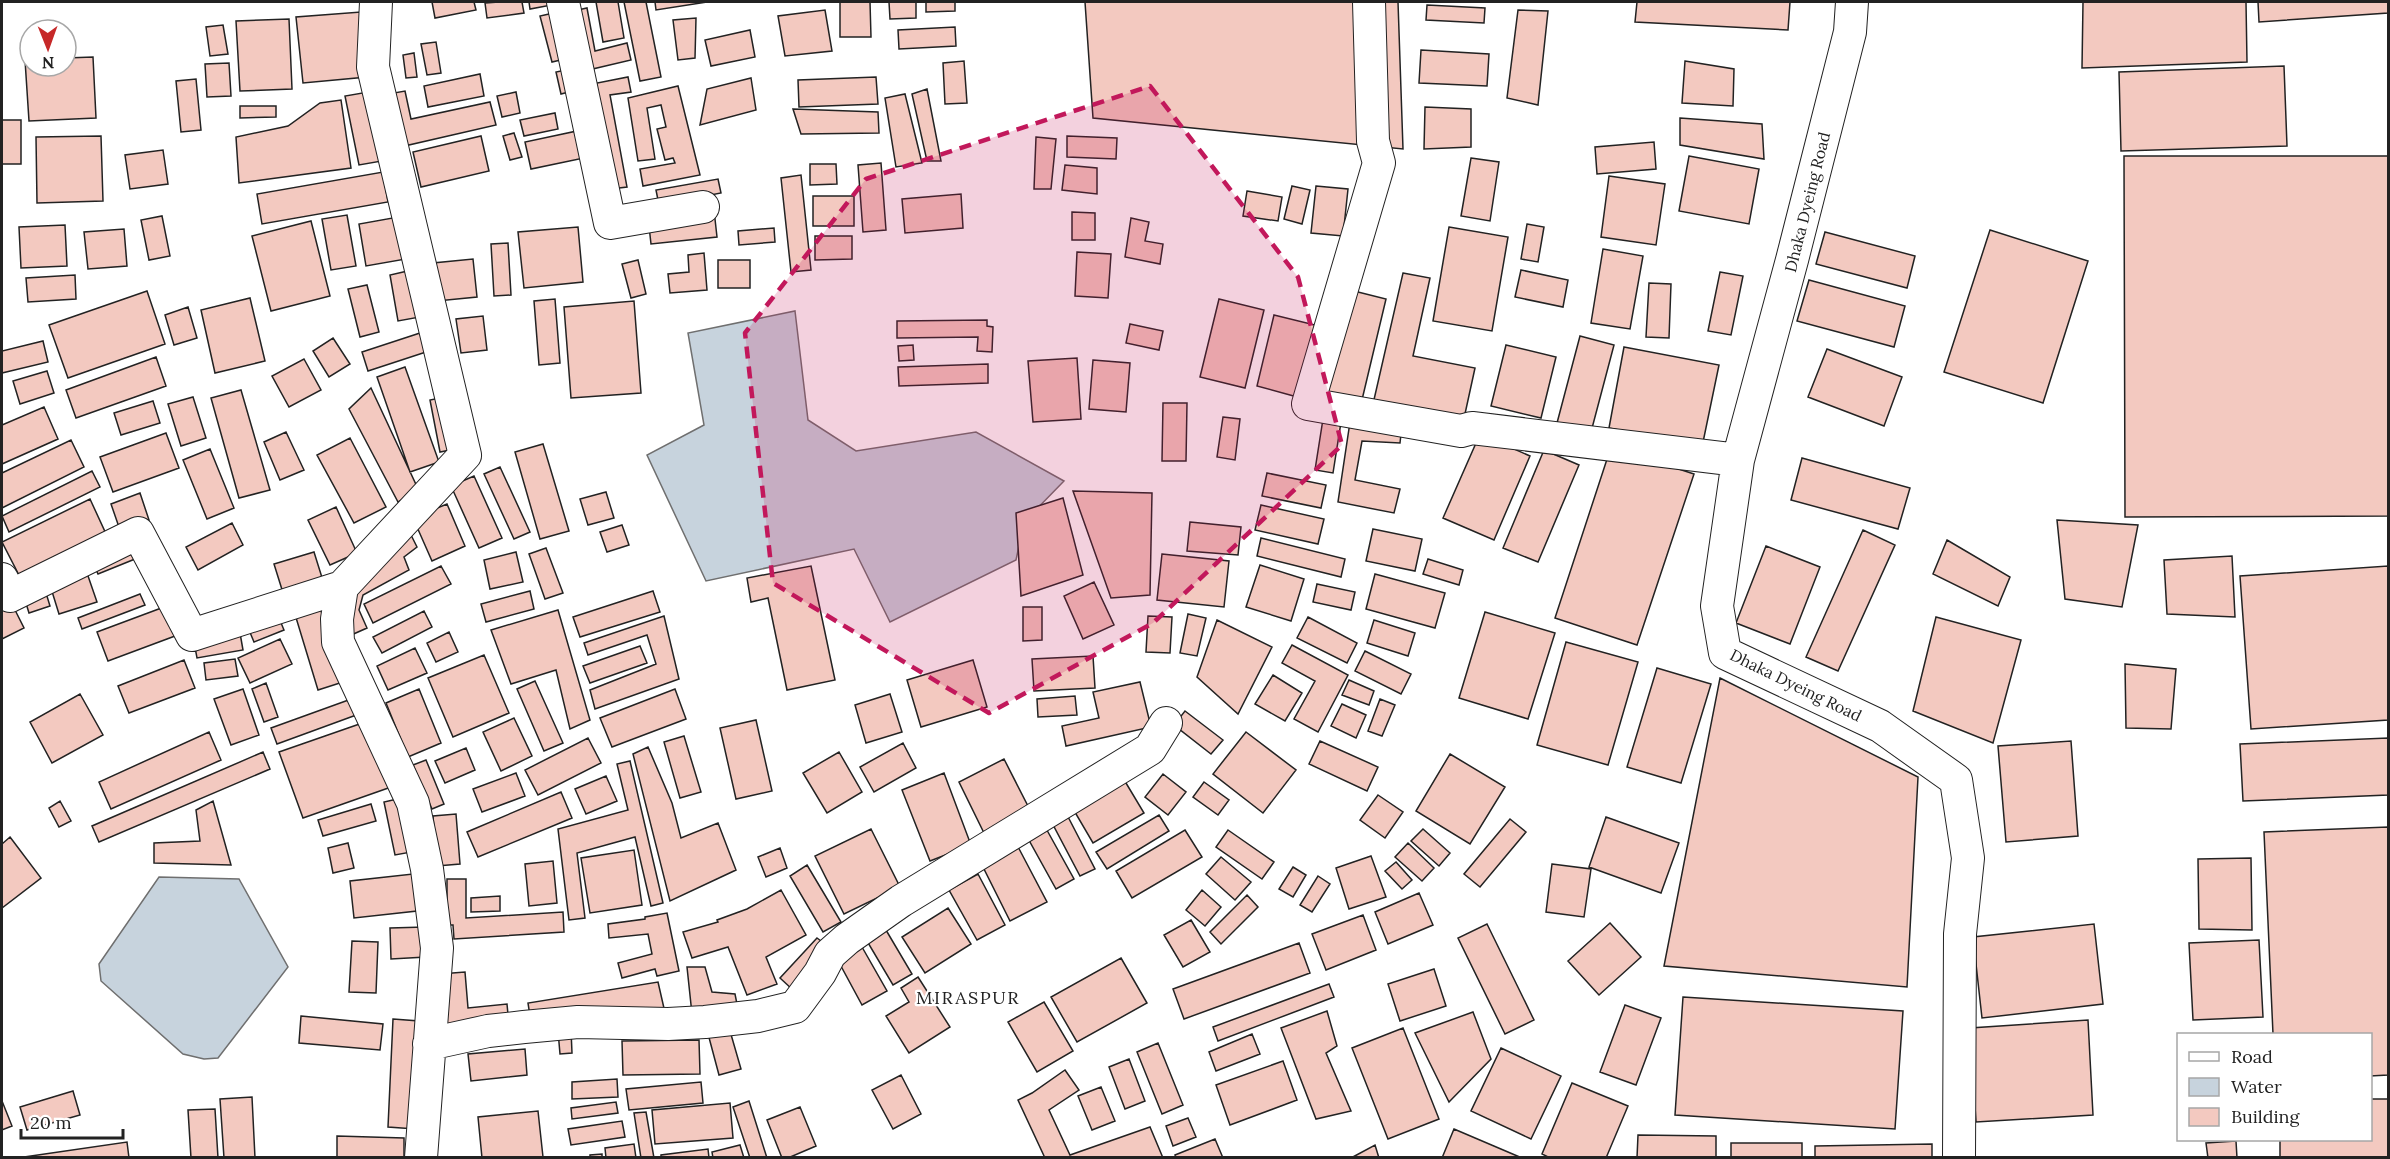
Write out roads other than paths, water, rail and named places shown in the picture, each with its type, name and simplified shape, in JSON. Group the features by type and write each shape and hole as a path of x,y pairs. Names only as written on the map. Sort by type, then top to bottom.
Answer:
{"street":[{"path":"4,592 138,533 192,635 342,587 465,455 373,67 376,2"},
{"path":"562,2 610,223 703,207"},
{"path":"1370,2 1372,141 1379,163 1308,404 1461,431 1472,428 1738,460"},
{"name":"Dhaka Dyeing Road","path":"1852,2 1850,32 1738,460 1717,606 1725,653 1880,726 1956,780 1968,858 1960,934 1959,1158"},
{"path":"342,587 337,619 338,642 413,803 427,869 436,948 421,1158"},
{"path":"429,1044 488,1031 524,1027 578,1022 668,1024 705,1022 758,1016 795,1007 820,973 830,954 847,939 901,901 1150,749 1166,723"}],"water":[{"path":"795,311 808,420 856,451 976,432 1064,481 1024,522 1016,560 890,622 854,549 706,581 647,455 704,425 688,333"},
{"path":"159,877 239,879 288,967 218,1058 204,1059 183,1054 101,981 99,964"}],"district":[{"name":"MIRASPUR","path":"968,998"}]}
